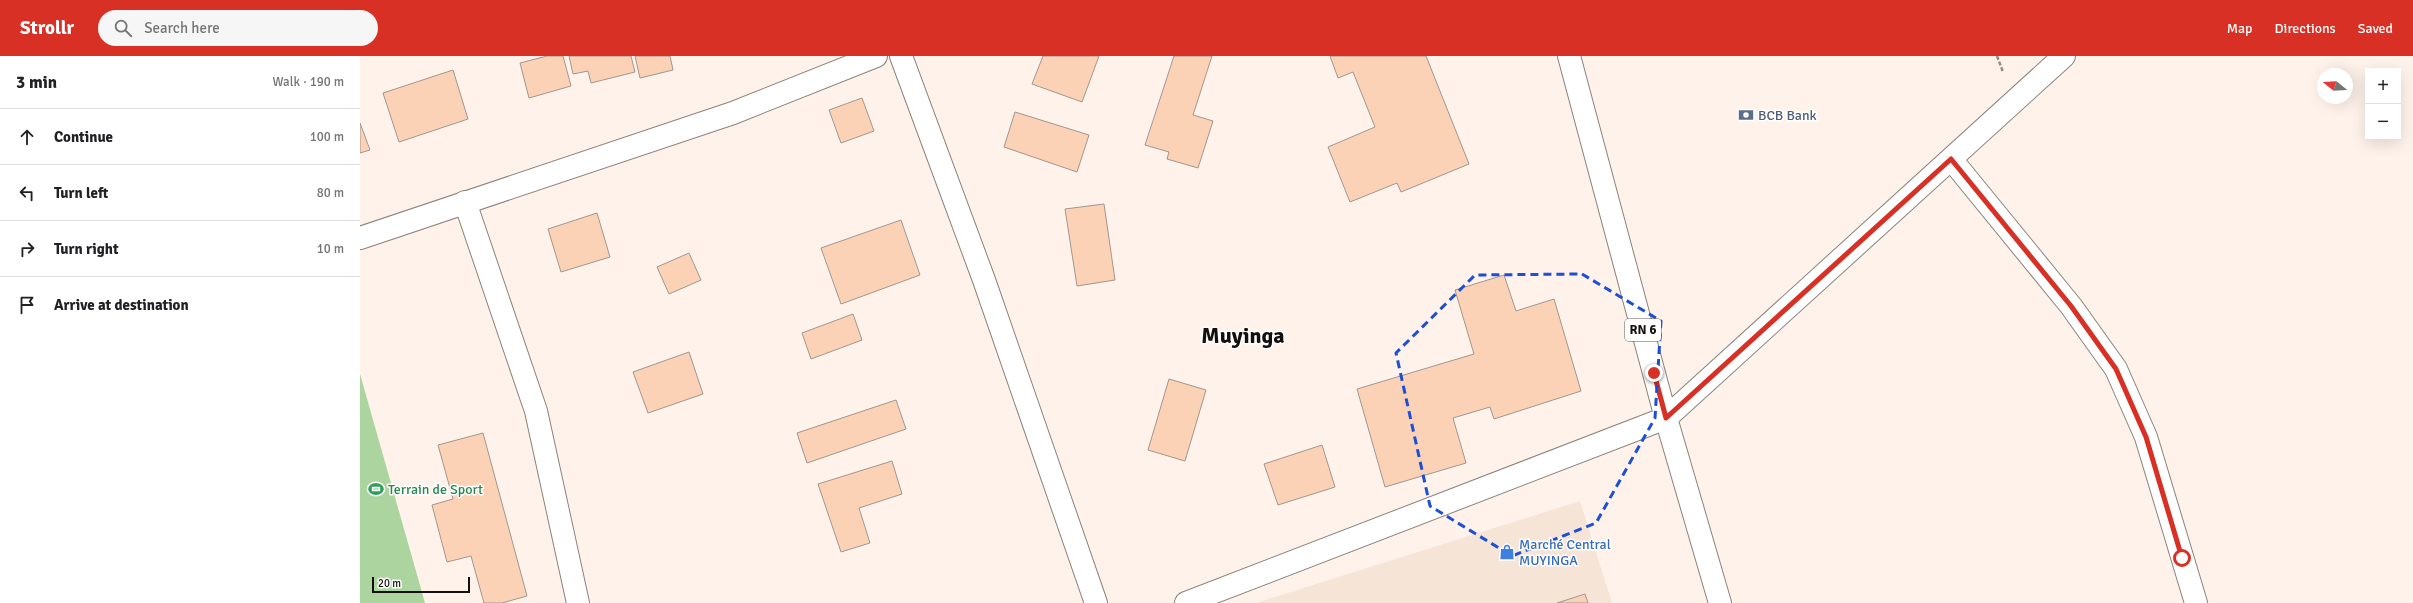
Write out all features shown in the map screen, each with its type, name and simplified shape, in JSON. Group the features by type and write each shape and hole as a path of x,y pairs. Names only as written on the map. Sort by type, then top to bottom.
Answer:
{"street":[{"path":"360,238 465,202 564,171 733,113 876,56"},
{"path":"902,56 984,280 1096,603"},
{"name":"RN 6","path":"1569,56 1666,418 1720,603"},
{"path":"1186,603 1666,418 2064,56"},
{"path":"1951,159 2071,306 2116,369 2146,437 2196,603"},
{"path":"465,202 536,412 578,603"}],"highlighted area":[{"path":"1582,274 1661,321 1655,418 1596,523 1512,556 1430,506 1396,353 1475,275"}],"shaded area":[{"name":"Marché Central MUYINGA","path":"1580,501 1612,603 1256,603"}],"green space":[{"name":"Terrain de Sport","path":"360,374 425,603 360,603"}],"building":[{"path":"547,56 563,56 571,86 529,98 520,63"},
{"path":"569,56 631,56 635,72 591,83 588,71 573,74"},
{"path":"635,56 670,56 673,70 640,78"},
{"path":"1043,56 1099,56 1082,102 1032,84"},
{"path":"1174,56 1212,56 1193,115 1213,121 1198,168 1167,159 1169,152 1145,145"},
{"path":"1330,56 1426,56 1469,164 1401,192 1397,183 1350,202 1328,147 1375,127 1353,72 1338,78"},
{"path":"453,70 468,119 399,142 383,93"},
{"path":"862,98 874,131 841,143 829,110"},
{"path":"1015,112 1089,135 1077,172 1004,147"},
{"path":"360,123 370,150 360,153"},
{"path":"1104,204 1115,280 1077,286 1065,209"},
{"path":"597,213 610,257 561,272 548,229"},
{"path":"901,220 920,275 841,304 821,248"},
{"path":"689,253 701,280 669,294 657,267"},
{"path":"1504,275 1516,311 1554,299 1581,391 1494,419 1490,407 1453,418 1466,463 1385,487 1357,389 1474,354 1455,290"},
{"path":"853,314 862,340 811,359 802,333"},
{"path":"689,352 703,394 648,413 633,372"},
{"path":"1169,379 1206,390 1185,461 1148,450"},
{"path":"896,400 906,429 807,463 797,433"},
{"path":"483,433 527,596 502,603 484,603 471,556 447,562 432,505 453,499 438,445"},
{"path":"1322,445 1335,487 1278,505 1264,464"},
{"path":"892,461 902,494 859,508 870,543 841,552 818,484"},
{"path":"1585,594 1588,603 1557,603"}],"place":[{"name":"BCB Bank","path":"1746,115"},
{"name":"Terrain de Sport","path":"376,489"},
{"name":"Marché Central MUYINGA","path":"1507,552"}],"district":[{"name":"Muyinga","path":"1243,335"}],"route":[{"path":"1654,373 1666,418 1951,159 2071,306 2116,369 2146,437 2182,558"}]}
